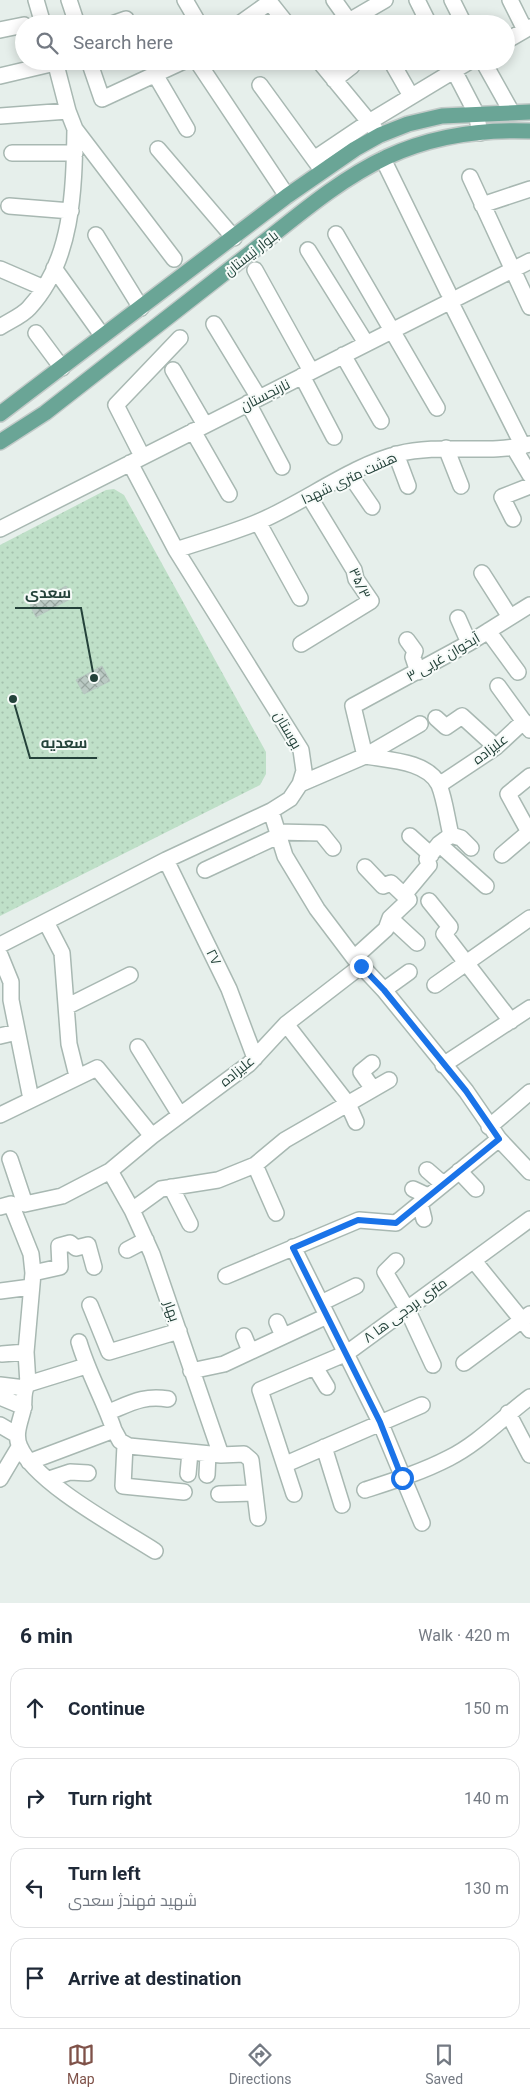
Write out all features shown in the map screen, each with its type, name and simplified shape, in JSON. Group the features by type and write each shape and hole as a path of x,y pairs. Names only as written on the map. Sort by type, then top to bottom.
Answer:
{"main road":[{"name":"بلوار نیستان","path":"1,411 62,368 234,238 287,196 318,165 380,135 408,124 442,116 511,111 530,112"},
{"name":"بلوار نیستان","path":"0,442 45,413 302,212 357,174 383,159 447,136 503,130 530,131"}],"street":[{"path":"36,0 38,15"},
{"path":"69,0 74,15"},
{"path":"334,0 345,15"},
{"path":"359,15 385,0"},
{"path":"417,0 424,15"},
{"path":"452,0 460,15"},
{"path":"510,0 528,29 515,36"},
{"path":"188,1 193,15"},
{"path":"251,15 269,1 280,15"},
{"path":"0,30 15,27"},
{"path":"0,76 24,70"},
{"path":"57,70 75,129 174,259"},
{"path":"93,70 102,99 167,70"},
{"path":"203,70 287,196"},
{"path":"326,70 380,135"},
{"path":"334,80 347,70"},
{"path":"396,70 411,96"},
{"path":"260,85 318,165 369,122 411,96 447,70"},
{"path":"454,70 476,113 480,133"},
{"path":"488,70 511,111"},
{"path":"156,76 187,129"},
{"path":"0,116 68,111"},
{"path":"0,327 28,310 44,288 54,268 71,211 75,129"},
{"path":"158,149 234,238"},
{"path":"12,153 75,153"},
{"path":"383,159 522,446 530,474"},
{"path":"470,177 530,307"},
{"path":"482,205 530,189"},
{"path":"10,206 71,211"},
{"path":"336,234 437,408"},
{"path":"96,235 141,308"},
{"path":"308,250 366,343"},
{"name":"نارنجستان","path":"0,529 393,330 449,297 530,261"},
{"path":"54,268 99,331"},
{"path":"0,269 44,288"},
{"path":"255,270 307,374 334,437"},
{"path":"214,324 253,401 282,467"},
{"path":"36,333 62,368"},
{"name":"بوستان","path":"180,338 116,405 136,460 176,550 301,750 304,771 300,784"},
{"path":"343,355 381,421"},
{"path":"173,370 229,494"},
{"name":"هشت متری شهدا","path":"176,550 258,522 396,454 422,448 522,446"},
{"path":"446,448 461,486"},
{"path":"396,454 408,486"},
{"path":"350,475 372,507"},
{"path":"514,519 502,497 530,486"},
{"name":"۳۵/۳","path":"301,644 371,601 356,580 354,570 309,496"},
{"path":"258,522 300,598"},
{"path":"482,573 510,617"},
{"name":"آبخوان غربی ۳","path":"365,756 353,706 469,643 530,605"},
{"path":"458,618 469,643"},
{"path":"488,631 518,672"},
{"path":"407,640 415,650 413,657 418,672"},
{"path":"498,686 527,726"},
{"path":"436,718 446,727 462,716 496,747"},
{"path":"0,945 166,860 271,811 290,798 300,784 365,756 420,724"},
{"name":"علیزاده","path":"438,785 527,726"},
{"path":"365,756 401,762 428,772 438,785 440,845"},
{"path":"502,855 529,833 508,794 530,776"},
{"path":"271,811 285,856 313,901 357,962 384,990 466,1091 494,1133 530,1172"},
{"path":"205,870 278,834 321,833 333,848"},
{"path":"410,836 440,845 486,886"},
{"path":"440,845 460,838 470,848"},
{"name":"علیزاده","path":"10,1159 24,1204 62,1196 110,1172 152,1136 255,1058 286,1024 357,962 386,929 390,918 407,898 429,866 428,859 440,845"},
{"name":"۲۷","path":"166,860 229,990 255,1058"},
{"path":"365,867 383,886 391,883 407,898"},
{"path":"429,901 450,927 444,934 511,1021"},
{"path":"390,918 417,943"},
{"path":"435,985 465,962 530,918"},
{"path":"46,922 62,953 70,1044 77,1076"},
{"path":"0,955 11,982 11,1000 31,1100"},
{"path":"384,990 408,972"},
{"path":"68,1006 130,975"},
{"path":"443,1064 530,1008"},
{"path":"286,1024 348,1104 356,1122"},
{"path":"0,1036 17,1032"},
{"path":"138,1047 180,1115"},
{"path":"372,1063 361,1072 373,1089"},
{"path":"0,1115 77,1076 97,1068 152,1136"},
{"path":"132,1210 161,1189 218,1180 255,1165 285,1140 389,1080"},
{"path":"226,1276 358,1220 396,1223 459,1172 530,1092"},
{"path":"255,1165 276,1213"},
{"path":"427,1170 443,1184"},
{"name":"بهار","path":"110,1172 132,1210 146,1240 179,1331 215,1455"},
{"path":"459,1172 476,1189"},
{"path":"171,1187 190,1224"},
{"path":"413,1189 424,1200 424,1219"},
{"path":"0,1207 11,1204 32,1254 24,1407 18,1440 0,1479"},
{"name":"۸ متری بردجی ها","path":"286,1464 260,1390 347,1353 474,1261 527,1227"},
{"path":"127,1250 146,1240"},
{"path":"0,1291 64,1271 59,1246 70,1243 76,1248 88,1245 94,1268"},
{"path":"293,1248 380,1422 422,1523"},
{"path":"396,1261 385,1272 407,1309 433,1365"},
{"path":"464,1363 527,1321 474,1261"},
{"path":"191,1371 224,1364 250,1352 280,1329 324,1309 356,1286"},
{"path":"90,1305 109,1352 179,1331"},
{"path":"244,1336 250,1352"},
{"path":"79,1342 86,1366 109,1412 114,1430 125,1445 123,1486 184,1492"},
{"path":"2,1354 26,1352"},
{"path":"0,1385 26,1386 86,1366"},
{"path":"315,1367 328,1387"},
{"path":"109,1412 153,1396 168,1399"},
{"path":"0,1397 24,1407"},
{"path":"365,1490 402,1478 450,1458 530,1397"},
{"path":"294,1494 286,1464 422,1405"},
{"path":"508,1413 530,1455"},
{"path":"0,1425 18,1440 29,1462 58,1489 155,1551"},
{"path":"29,1462 114,1430"},
{"path":"125,1445 215,1455 248,1455 258,1518"},
{"path":"324,1447 342,1505"},
{"path":"188,1474 190,1452"},
{"path":"207,1475 215,1455"},
{"path":"49,1479 70,1472 88,1473"},
{"path":"219,1494 254,1493"}],"green space":[{"path":"114,489 124,495 266,752 266,774 260,785 0,916 0,545 106,490"}],"building":[{"path":"66,586 72,598 36,617 30,605"},
{"path":"102,666 110,681 84,694 76,680"}],"place":[{"name":"سعدی","path":"94,678"},
{"name":"سعدیه","path":"13,699"}],"route":[{"path":"361,966 384,990 466,1091 499,1139 396,1223 358,1220 293,1248 380,1422 402,1478"}]}
